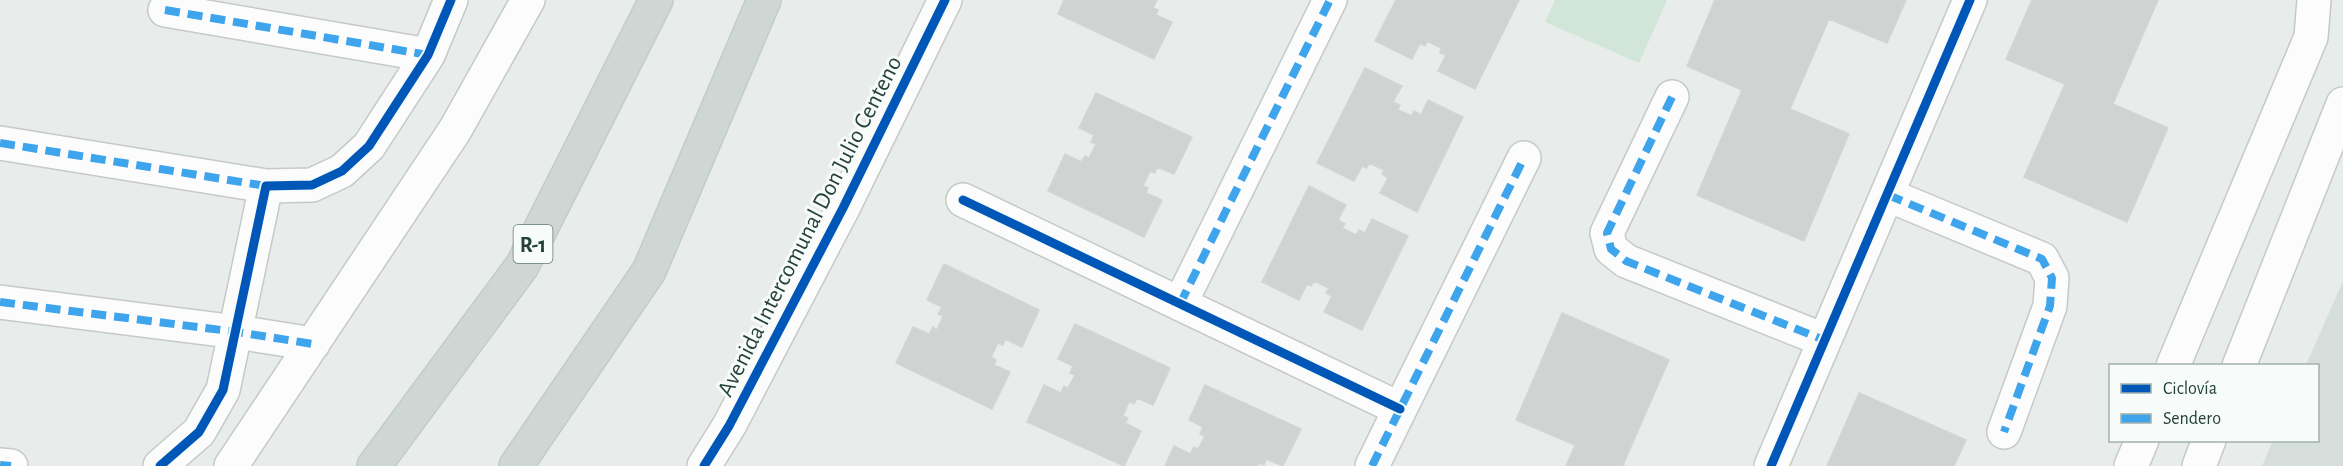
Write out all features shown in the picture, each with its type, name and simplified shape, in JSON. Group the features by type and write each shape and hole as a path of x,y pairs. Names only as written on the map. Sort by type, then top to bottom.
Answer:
{"main road":[{"name":"R-1","path":"374,466 522,266 656,0"},
{"path":"516,466 649,271 765,0"}],"street":[{"path":"0,143 266,186 312,184 342,171 369,146 428,55 451,0"},
{"path":"231,466 455,130 528,0"},
{"name":"Avenida Intercomunal Don Julio Centeno","path":"704,466 729,426 837,218 945,0"},
{"path":"1180,304 1330,0"},
{"path":"1771,466 1970,0"},
{"path":"2175,364 2311,37 2314,0"},
{"path":"165,10 428,55"},
{"path":"1672,97 1607,233 1611,249 1626,261 1824,340"},
{"path":"2240,364 2343,104"},
{"path":"1372,466 1524,158"},
{"path":"160,466 199,432 223,390 266,186"},
{"path":"1888,195 2042,259 2052,278 2050,306 2004,432"},
{"path":"963,200 1400,409"},
{"path":"0,302 313,344"},
{"path":"2131,466 2142,442"},
{"path":"2199,466 2209,442"},
{"path":"0,465 11,466"}],"shaded area":[{"path":"2343,281 2343,466 2262,466 2273,442 2319,442 2319,364 2306,364"}],"green space":[{"path":"1555,0 1667,0 1639,63 1545,22"}],"building":[{"path":"1064,0 1157,0 1153,8 1158,10 1156,15 1172,22 1154,59 1058,14"},
{"path":"1396,0 1519,0 1475,89 1438,71 1446,55 1440,53 1441,48 1427,41 1425,46 1420,43 1412,59 1375,41"},
{"path":"1715,0 1906,0 1887,43 1829,19 1790,109 1849,134 1804,241 1697,195 1742,90 1687,66"},
{"path":"2032,0 2158,0 2113,104 2168,128 2127,222 2024,177 2065,84 2006,59"},
{"path":"1365,68 1402,86 1393,102 1400,105 1398,110 1412,116 1414,111 1421,115 1428,100 1463,117 1417,212 1380,193 1388,178 1382,174 1384,170 1369,163 1367,168 1362,166 1354,181 1317,163"},
{"path":"1096,93 1192,137 1174,174 1157,167 1155,173 1150,171 1143,186 1148,188 1146,193 1162,200 1144,237 1048,191 1065,154 1081,162 1085,156 1089,158 1096,144 1091,142 1094,135 1079,128"},
{"path":"1309,186 1346,205 1338,220 1345,224 1342,228 1356,235 1359,230 1365,233 1372,219 1408,236 1362,330 1324,312 1332,296 1326,293 1329,288 1314,281 1311,286 1307,284 1299,300 1262,282"},
{"path":"944,264 1039,310 1022,347 1005,339 1003,345 998,343 991,357 996,360 994,365 1010,372 992,409 896,363 913,327 929,334 933,327 937,330 943,316 938,314 942,307 927,300"},
{"path":"1562,313 1669,360 1623,465 1625,466 1566,466 1575,445 1516,420"},
{"path":"1075,324 1170,368 1153,405 1137,398 1134,404 1129,401 1123,416 1128,418 1125,423 1141,431 1124,466 1027,422 1044,385 1061,393 1064,386 1068,388 1075,375 1070,373 1073,366 1058,359"},
{"path":"1205,385 1301,429 1283,466 1266,459 1264,465 1259,463 1258,466 1165,466 1174,446 1190,454 1194,447 1198,449 1205,436 1200,434 1203,427 1189,420"},
{"path":"1859,393 1966,440 1954,466 1827,466"}],"marked path":[{"path":"1180,304 1330,0"},
{"path":"165,10 428,55"},
{"path":"1672,97 1607,233 1611,249 1626,261 1824,340"},
{"path":"0,143 266,186"},
{"path":"1372,466 1524,158"},
{"path":"1888,195 2042,259 2052,278 2050,306 2004,432"},
{"path":"0,302 313,344"},
{"path":"0,465 11,466"}],"cycle path":[{"path":"160,466 199,432 223,390 266,186 312,185 342,171 369,146 428,55 451,0"},
{"path":"704,466 729,426 843,208 945,0"},
{"path":"1771,466 1970,0"},
{"path":"963,200 1400,409"}]}
